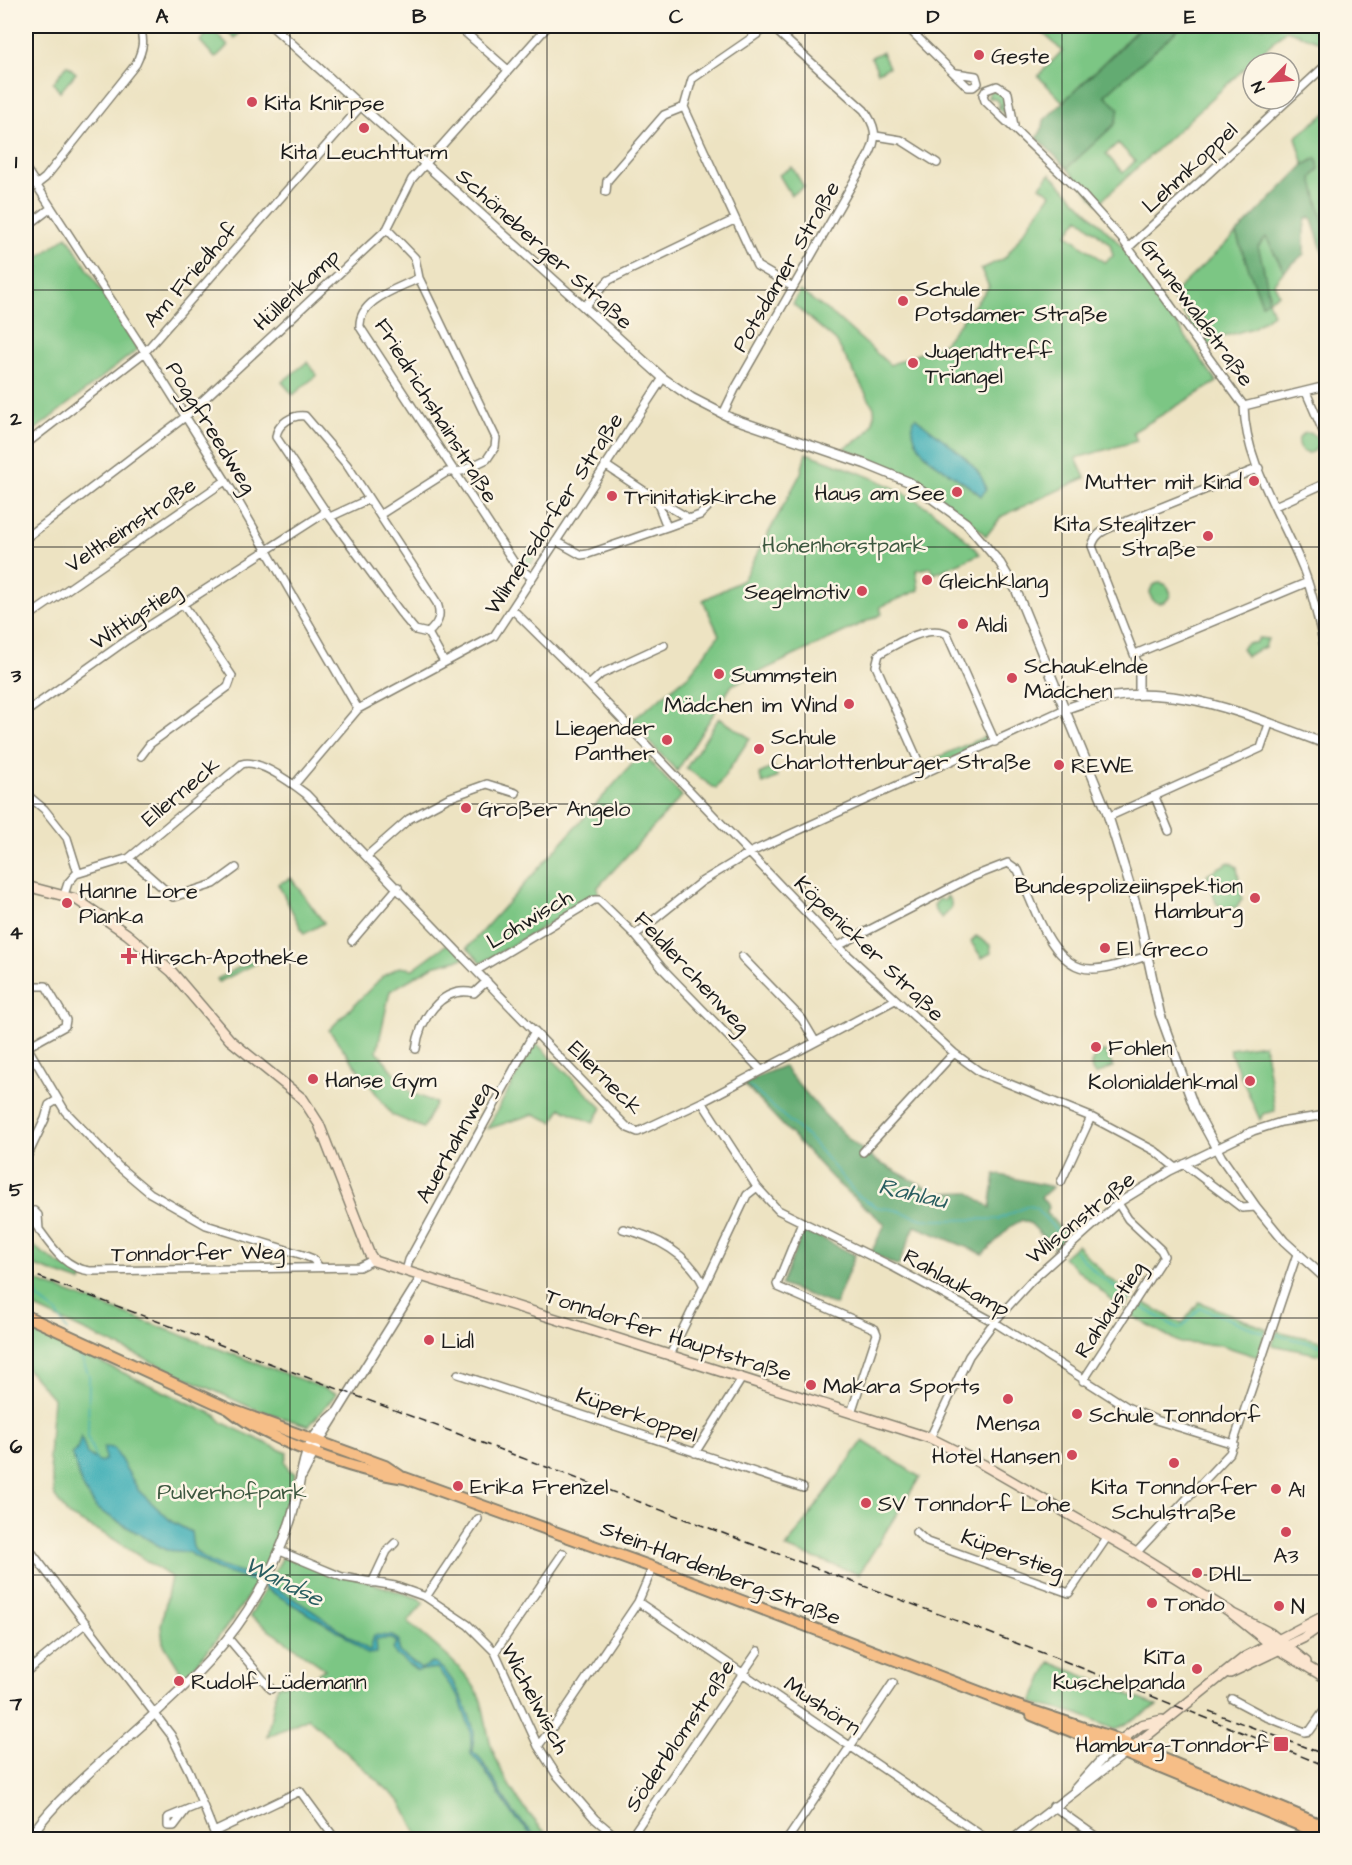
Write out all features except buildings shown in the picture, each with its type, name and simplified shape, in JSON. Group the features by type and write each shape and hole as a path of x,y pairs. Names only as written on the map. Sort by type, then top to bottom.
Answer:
{"main road":[{"path":"26,886 64,895 96,911 157,957 223,1032 307,1103 318,1124 373,1260"},
{"name":"Tonndorfer Hauptstraße","path":"373,1260 930,1438 982,1464 1108,1536 1232,1614 1270,1644 1282,1645"},
{"name":"Stein-Hardenberg-Straße","path":"26,1316 229,1409 241,1419 382,1475 405,1478 652,1567 1022,1708 1052,1716 1133,1746 1326,1827"},
{"name":"Tonndorfer Hauptstraße","path":"1232,1614 1252,1622 1325,1678"},
{"path":"1282,1645 1326,1615"},
{"path":"1124,1754 1164,1719 1227,1674 1326,1622"},
{"path":"1227,1674 1245,1657 1270,1644"},
{"name":"Stein-Hardenberg-Straße","path":"1022,1708 1051,1725 1268,1810 1326,1836"},
{"path":"1111,1749 1141,1725 1164,1719"}],"street":[{"path":"36,185 45,178 136,64 143,50 143,39 139,26"},
{"name":"Schöneberger Straße","path":"272,26 663,378 723,414 865,464 900,480 932,499 960,521 985,546 1019,601 1065,709 1088,754 1138,912 1161,1014 1181,1076 1216,1148 1256,1207 1298,1254 1326,1279"},
{"path":"458,26 508,70"},
{"name":"Hüllenkamp","path":"26,538 185,417 387,228 412,179 548,26"},
{"path":"793,287 757,266 734,220 684,107 692,80 770,26 864,110 874,125 876,136 901,140 937,163"},
{"path":"906,26 956,74"},
{"name":"Lehmkoppel","path":"1129,247 1326,64"},
{"name":"Grunewaldstraße","path":"1014,126 1010,98 1004,89 997,86 986,90 983,96 986,101 1091,203 1129,247 1244,406 1244,426 1259,468 1316,604 1326,657"},
{"name":"Am Friedhof","path":"26,444 145,352 361,106"},
{"path":"606,192 607,181 664,115 684,107"},
{"name":"Potsdamer Straße","path":"723,414 870,153 876,136"},
{"name":"Poggfreedweg","path":"26,169 145,352 225,481 358,709"},
{"path":"26,227 51,208"},
{"path":"584,307 609,280 734,220"},
{"path":"381,514 447,472 454,472 487,459 495,447 496,438 418,278 416,258 387,228"},
{"name":"Friedrichshainstraße","path":"418,278 364,307 359,316 360,327 515,564 532,578"},
{"name":"Wilmersdorfer Straße","path":"294,784 358,709 494,636 663,378"},
{"path":"1244,406 1326,386"},
{"path":"1306,392 1326,438"},
{"path":"428,633 439,620 441,613 437,603 381,514 338,453 305,416 294,417 279,428 276,437 367,570 415,630 428,633 444,662"},
{"path":"605,465 690,519"},
{"path":"1139,694 1139,667 1092,546 1094,541 1100,532 1259,468"},
{"name":"Veltheimstraße","path":"26,618 225,481"},
{"path":"1275,506 1326,483"},
{"name":"Wittigstieg","path":"26,712 265,549 328,515 369,499"},
{"path":"656,499 667,527"},
{"path":"556,541 581,555 602,551 690,519 706,508"},
{"path":"1135,654 1308,582"},
{"path":"141,756 150,744 228,687 232,676 183,604"},
{"name":"Köpenicker Straße","path":"513,610 589,685 838,946 954,1053 980,1072 1091,1117 1155,1151 1176,1168"},
{"path":"924,774 876,666 879,654 900,644 929,631 940,630 947,634 995,742"},
{"path":"589,685 601,674 664,645"},
{"path":"1056,688 1090,700"},
{"path":"635,935 701,882 749,853 1065,709 1090,700 1139,694 1181,696 1204,700 1326,744"},
{"path":"1108,817 1261,748 1269,724"},
{"name":"Ellerneck","path":"78,873 129,858 242,764 248,761 258,764 294,784 398,887 628,1128 638,1132 895,1000"},
{"path":"367,856 409,819 448,798 488,784 516,793"},
{"path":"26,794 44,809 67,838 78,873 69,881 64,895"},
{"path":"1155,797 1169,831"},
{"path":"129,858 173,897 214,884 236,868"},
{"path":"838,946 972,877 1008,863 1018,870 1055,948 1069,963 1091,969 1147,956"},
{"path":"352,941 398,887"},
{"name":"Lohwisch","path":"477,970 594,900 599,900"},
{"name":"Feldlerchenweg","path":"599,900 635,935 662,968 760,1069"},
{"path":"742,957 802,1019 815,1041"},
{"path":"416,1049 426,1019 438,1002 466,992 474,993 487,981"},
{"path":"26,992 36,986 46,986 66,1020 64,1026 26,1046 57,1100 85,1134 118,1166 174,1208 238,1237 313,1259 319,1267"},
{"name":"Auerhahnweg","path":"406,1271 408,1260 535,1031"},
{"path":"863,1152 954,1053"},
{"path":"26,1160 49,1105 57,1100"},
{"name":"Rahlaukamp","path":"702,1101 758,1186 778,1210 802,1224 896,1268 994,1322 1127,1407 1156,1420 1234,1444"},
{"name":"Wilsonstraße","path":"930,1438 969,1356 994,1322 1031,1281 1118,1203 1176,1168 1272,1124 1326,1115"},
{"path":"1061,1182 1091,1117"},
{"path":"26,1139 34,1137"},
{"path":"1184,1164 1242,1208 1256,1207"},
{"path":"670,1355 747,1195 758,1186"},
{"name":"Rahlaustieg","path":"1083,1381 1164,1256 1161,1250 1128,1220 1118,1203"},
{"path":"802,1224 777,1284 778,1287 875,1329 877,1334 851,1413"},
{"path":"623,1229 645,1234 674,1251 698,1274 704,1286"},
{"name":"Tonndorfer Weg","path":"39,1230 66,1262 85,1271 359,1267 373,1260"},
{"path":"1136,1553 1224,1460 1234,1444 1298,1254"},
{"path":"28,1839 71,1790 201,1671 228,1638 263,1584 280,1551 296,1505 302,1477 323,1422 338,1411 422,1276"},
{"name":"Küperkoppel","path":"459,1374 803,1488"},
{"path":"695,1453 742,1378"},
{"path":"426,1597 478,1519"},
{"name":"Küperstieg","path":"916,1532 927,1542 1068,1593 1108,1536"},
{"path":"372,1583 387,1551 395,1543"},
{"path":"26,1545 177,1745 215,1836 301,1786 336,1839"},
{"name":"Wichelwisch","path":"280,1551 342,1577 395,1586 426,1597 459,1618 495,1652 538,1746 556,1774 595,1820 620,1839"},
{"path":"495,1652 563,1553"},
{"path":"538,1746 559,1719 638,1602 652,1567"},
{"name":"Mushörn","path":"638,1602 988,1839"},
{"path":"26,1672 86,1623"},
{"path":"228,1638 271,1689"},
{"name":"Söderblomstraße","path":"629,1839 758,1652"},
{"path":"787,1839 893,1683"},
{"path":"1232,1699 1264,1716 1305,1732 1311,1730 1326,1707"},
{"path":"1012,1839 1074,1790 1111,1749"},
{"path":"1074,1790 1090,1782 1124,1754"},
{"path":"186,1810 202,1803"},
{"path":"1053,1806 1101,1839"}],"green space":[{"path":"221,26 243,26 245,27 235,38"},
{"path":"1036,26 1141,26 1063,102 1038,76 1062,51"},
{"path":"1141,26 1182,26 1105,95 1119,109 1115,124 1067,168 1037,138 1044,120"},
{"path":"1182,26 1326,26 1326,44 1286,30 1263,51 1241,51 1241,72 1098,204 1067,168 1115,124 1105,95","holes":["1118,143 1135,161 1123,173 1106,154"]},
{"path":"212,29 228,46 215,58 200,41"},
{"path":"882,52 889,67 878,72 871,57"},
{"path":"67,65 76,73 60,92 53,83"},
{"path":"999,90 1005,94 1008,104 1003,105 1009,118 997,107 1001,105 994,98 988,98 990,91"},
{"path":"1326,113 1326,234 1312,178 1316,158 1304,165 1296,137"},
{"path":"1317,158 1319,169 1312,178 1326,234 1326,262 1311,217 1306,219 1304,229 1304,254 1284,271 1266,237 1258,247 1268,296 1268,300 1262,304 1236,234 1304,165"},
{"path":"792,167 804,187 791,195 779,175"},
{"path":"1050,174 1124,248 1217,382 1133,432 1137,441 1076,458 1085,478 1002,516 986,536 954,507 920,484 844,448 862,437 870,428 874,408 836,341 793,304 800,291 835,316 890,365 943,344 989,287 981,269 1005,258 1051,194 1040,186","holes":["1079,218 1110,244 1113,256 1104,262 1067,234","916,418 924,425 980,495 927,456"]},
{"path":"1236,234 1262,303 1270,294 1262,274 1258,247 1266,237 1284,271 1274,283 1279,294 1268,300 1273,314 1253,328 1219,338 1207,347 1171,296"},
{"path":"67,236 138,349 26,437 26,267"},
{"path":"307,362 317,375 293,395 282,382"},
{"path":"1308,433 1315,436 1318,443 1315,450 1308,453 1301,450 1298,443 1301,436"},
{"name":"Hohenhorstpark","path":"806,453 879,481 921,503 941,517 980,554 934,574 931,567 916,570 919,590 880,607 882,614 732,685 677,771 630,722 689,675 719,635 703,600 743,580 801,473"},
{"path":"530,546 539,552 529,568 521,562"},
{"path":"1160,583 1167,586 1170,593 1167,600 1160,603 1153,600 1150,593 1153,586"},
{"path":"1259,638 1268,639 1265,647 1246,656 1242,648 1247,643 1256,643"},
{"path":"719,718 750,738 716,789 686,768"},
{"path":"988,735 986,742 931,768 923,764"},
{"path":"642,753 682,796 598,887 598,895 482,963 467,948"},
{"path":"774,767 778,777 763,784 759,774"},
{"path":"1229,862 1237,867 1242,899 1237,907 1223,909 1216,903 1207,874"},
{"path":"291,878 324,923 304,934 278,884"},
{"path":"947,896 951,902 951,909 942,918 935,911 934,905 939,899 945,900"},
{"path":"976,936 990,945 991,953 982,958 971,942"},
{"path":"450,942 465,958 433,966 390,991 377,1051 410,1092 436,1103 423,1128 392,1115 329,1030 383,976 399,967 413,969"},
{"path":"262,955 265,959 219,982 217,979"},
{"path":"535,1042 602,1108 593,1123 561,1108 553,1122 534,1114 487,1129"},
{"path":"1264,1044 1275,1111 1263,1114 1260,1120 1229,1049"},
{"path":"1105,1051 1113,1067 1095,1075 1091,1067 1092,1060"},
{"path":"783,1066 823,1113 851,1141 878,1162 937,1193 969,1192 990,1208 995,1174 1053,1187 1041,1197 1049,1207 1047,1213 1067,1236 1054,1248 1031,1224 1022,1220 1011,1226 983,1254 915,1226 898,1266 871,1253 885,1224 837,1183 743,1083"},
{"path":"804,1229 855,1255 835,1305 781,1285"},
{"path":"26,1241 59,1264 85,1274 81,1282 26,1263"},
{"path":"1077,1245 1106,1276 1133,1294 1123,1310 1063,1257"},
{"path":"26,1277 337,1393 309,1426 252,1408 26,1304"},
{"path":"1141,1301 1182,1324 1199,1302 1267,1329 1258,1357 1221,1345 1180,1343 1130,1315"},
{"name":"Pulverhofpark","path":"26,1328 215,1415 223,1423 287,1453 285,1461 289,1471 295,1473 289,1503 269,1558 256,1583 223,1632 184,1677 163,1643 161,1626 171,1577 112,1538 69,1516 55,1497 49,1458 53,1398 26,1368","holes":["77,1450 100,1462 105,1461 128,1474 139,1491 172,1522 191,1532 188,1551 166,1550 97,1509 82,1486 72,1454"]},
{"path":"1277,1331 1326,1342 1326,1356 1272,1345"},
{"name":"SV Tonndorf Lohe","path":"863,1441 920,1477 859,1574 786,1548"},
{"path":"284,1555 418,1598 424,1603 408,1622 459,1667 475,1688 482,1704 490,1742 509,1785 532,1818 551,1839 420,1839 401,1802 308,1718 267,1737 277,1686 308,1680 325,1669 250,1616"},
{"path":"1050,1662 1157,1706 1115,1730 1079,1714 1032,1703"}],"water":[{"path":"916,418 968,460 983,480 986,490 981,496 926,455 918,445 913,433 913,419"},
{"path":"81,1436 87,1454 100,1462 105,1460 104,1447 114,1448 139,1491 172,1522 191,1532 194,1549 210,1562 250,1575 286,1594 370,1651 374,1635 392,1636 399,1640 399,1652 421,1669 432,1663 446,1672 459,1692 469,1715 474,1733 473,1752 480,1758 513,1812 538,1839 535,1839 512,1814 481,1765 471,1754 471,1733 459,1697 437,1668 417,1671 396,1655 393,1648 397,1642 392,1639 376,1639 377,1653 367,1654 343,1634 253,1581 217,1570 188,1552 166,1550 97,1509 82,1486 72,1454 77,1450"}],"waterway":[{"name":"Rahlau","path":"749,1086 813,1142 857,1195 877,1207 896,1210 922,1219 937,1220 999,1219 1028,1206 1036,1208 1063,1238"},
{"name":"Rahlau","path":"1074,1250 1095,1272 1131,1300"},
{"name":"Wandse","path":"26,1254 30,1259 30,1280 38,1298 57,1313 67,1331"},
{"name":"Rahlau","path":"1140,1306 1179,1329 1201,1308 1264,1333"},
{"name":"Rahlau","path":"1277,1335 1326,1347"},
{"name":"Wandse","path":"74,1343 89,1375 88,1438 96,1459"}],"railway":[{"path":"26,1272 1064,1661 1326,1766"},
{"path":"1209,1711 1326,1755"}],"place":[{"name":"Geste","path":"979,55"},
{"name":"Kita Knirpse","path":"252,102"},
{"name":"Kita Leuchtturm","path":"364,128"},
{"name":"Schule Potsdamer Straße","path":"903,301"},
{"name":"Jugendtreff Triangel","path":"913,363"},
{"name":"Mutter mit Kind","path":"1254,481"},
{"name":"Haus am See","path":"957,492"},
{"name":"Trinitatiskirche","path":"612,496"},
{"name":"Kita Steglitzer Straße","path":"1208,536"},
{"name":"Gleichklang","path":"927,580"},
{"name":"Segelmotiv","path":"862,591"},
{"name":"Aldi","path":"963,624"},
{"name":"Summstein","path":"719,674"},
{"name":"Schaukelnde Mädchen","path":"1012,678"},
{"name":"Mädchen im Wind","path":"849,704"},
{"name":"Liegender Panther","path":"667,740"},
{"name":"Schule Charlottenburger Straße","path":"759,749"},
{"name":"REWE","path":"1059,765"},
{"name":"Großer Angelo","path":"466,808"},
{"name":"Bundespolizeiinspektion Hamburg","path":"1255,898"},
{"name":"Hanne Lore Pianka","path":"67,903"},
{"name":"El Greco","path":"1105,948"},
{"name":"Hirsch-Apotheke","path":"129,956"},
{"name":"Fohlen","path":"1096,1047"},
{"name":"Hanse Gym","path":"313,1079"},
{"name":"Kolonialdenkmal","path":"1250,1081"},
{"name":"Lidl","path":"429,1340"},
{"name":"Makara Sports","path":"811,1385"},
{"name":"Mensa","path":"1008,1399"},
{"name":"Schule Tonndorf","path":"1077,1414"},
{"name":"Hotel Hansen","path":"1072,1455"},
{"name":"Kita Tonndorfer Schulstraße","path":"1174,1463"},
{"name":"Erika Frenzel","path":"458,1486"},
{"name":"A1","path":"1276,1489"},
{"name":"SV Tonndorf Lohe","path":"866,1503"},
{"name":"A3","path":"1286,1532"},
{"name":"DHL","path":"1197,1573"},
{"name":"Tondo","path":"1152,1603"},
{"name":"N","path":"1279,1606"},
{"name":"KiTa Kuschelpanda","path":"1197,1669"},
{"name":"Rudolf Lüdemann","path":"179,1681"},
{"name":"Hamburg-Tonndorf","path":"1281,1744"}]}
